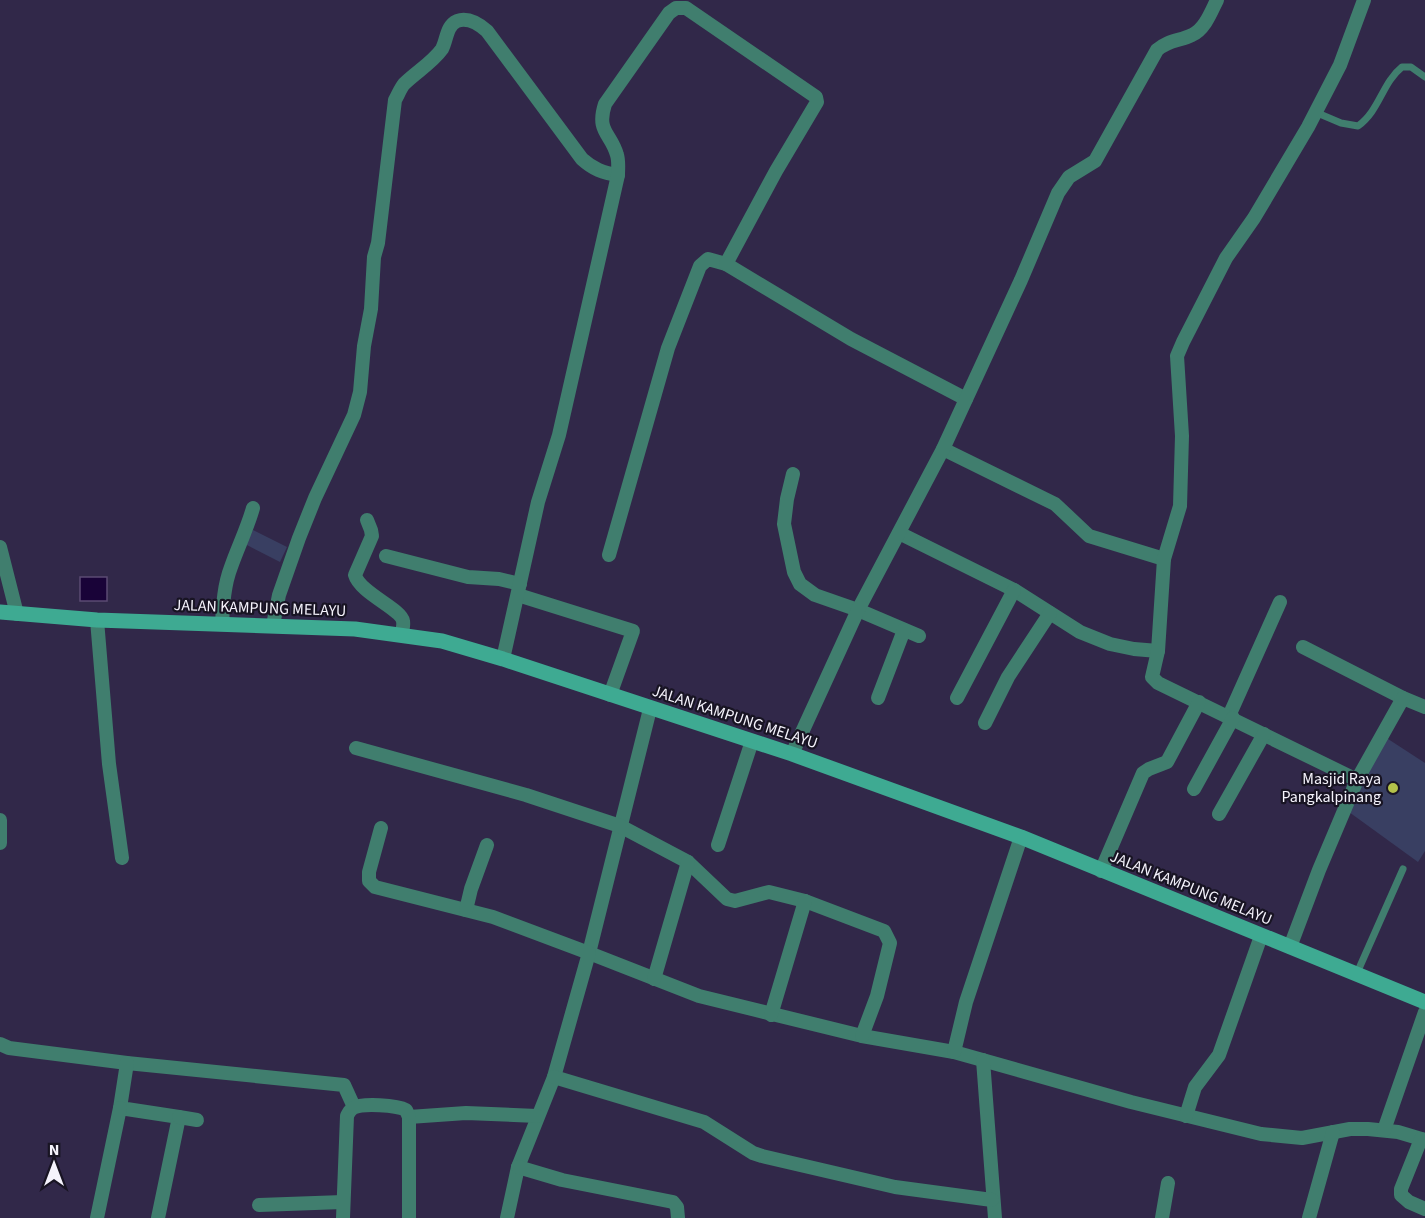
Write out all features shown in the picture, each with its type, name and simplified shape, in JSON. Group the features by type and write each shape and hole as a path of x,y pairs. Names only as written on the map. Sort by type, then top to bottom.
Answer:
{"main road":[{"name":"JALAN KAMPUNG MELAYU","path":"0,612 96,621 355,629 442,641 792,754 1022,837 1424,1001"}],"street":[{"path":"792,754 858,610 943,449 1021,280 1058,193 1069,177 1095,161 1157,50 1169,41 1191,36 1198,31 1217,0"},
{"path":"1357,780 1158,683 1152,677 1158,651 1164,559 1180,506 1182,436 1177,356 1226,258 1254,218 1316,112 1340,65 1364,0"},
{"path":"502,659 538,502 559,435 618,175 616,152 602,123 605,104 669,14 676,8 686,9 814,94 817,102 776,171 726,264"},
{"path":"273,625 287,570 315,498 354,415 360,392 364,346 371,309 374,257 378,243 395,100 404,85 437,55 445,43 450,27 458,21 466,20 479,24 487,31 582,159 592,168 618,175"},
{"path":"609,555 668,348 700,266 708,259 726,264 851,339 966,399"},
{"path":"943,449 1055,504 1083,534 1164,559"},
{"path":"793,474 784,524 794,572 800,584 815,595 858,610 919,636"},
{"path":"222,624 224,593 230,568 248,527 253,508"},
{"path":"366,520 372,536 355,574 356,579 401,616 402,635"},
{"path":"899,533 1014,590 1080,632 1110,644 1158,651"},
{"path":"0,547 16,614"},
{"path":"386,556 468,577 499,579 519,590 633,631 610,695"},
{"path":"957,698 1014,590"},
{"path":"1194,789 1231,717 1280,602"},
{"path":"985,723 1008,677 1050,613"},
{"path":"96,621 109,764 122,858"},
{"path":"878,698 904,630"},
{"path":"1303,647 1425,707"},
{"path":"1290,946 1357,780 1403,698"},
{"path":"1101,871 1143,774 1167,762 1199,702"},
{"path":"507,1218 518,1167 554,1077 589,953 650,709"},
{"path":"1219,814 1264,734"},
{"path":"718,845 752,741"},
{"path":"356,748 526,795 620,826 688,862 727,899 735,901 769,892 805,902 884,931 890,943 878,996 862,1036"},
{"path":"0,820 0,843"},
{"path":"381,828 369,872 369,881 375,887 493,917 699,996 862,1036 954,1052 1057,1082 1261,1134 1302,1138 1350,1129 1384,1130 1423,1139 1404,1181 1401,1195 1409,1202 1425,1209"},
{"path":"954,1052 966,1002 1022,837"},
{"path":"466,910 487,845"},
{"path":"654,979 688,862"},
{"path":"771,1015 805,902"},
{"path":"1186,1116 1195,1087 1219,1055 1261,936"},
{"path":"1384,1130 1424,1001"},
{"path":"0,1044 9,1048 127,1063 344,1085 354,1107"},
{"path":"983,1060 994,1218"},
{"path":"97,1218 127,1063"},
{"path":"554,1077 704,1122 762,1156 895,1187 992,1200"},
{"path":"343,1218 349,1111 354,1107 377,1106 401,1107 406,1110 409,1117 409,1218"},
{"path":"120,1108 197,1120"},
{"path":"409,1117 466,1113 537,1116"},
{"path":"158,1218 179,1117"},
{"path":"1309,1218 1333,1132"},
{"path":"518,1167 562,1180 673,1202 677,1207 678,1218"},
{"path":"1162,1218 1168,1183"},
{"path":"259,1205 343,1202"}],"lane":[{"path":"1316,112 1341,123 1358,126 1369,118 1393,74 1402,67 1411,67 1425,77"},
{"path":"1357,973 1403,870"}],"shaded area":[{"path":"80,577 107,577 107,601 80,601"}],"building":[{"path":"253,530 287,547 280,562 245,544"},
{"name":"Masjid Raya Pangkalpinang","path":"1385,737 1425,763 1425,851 1418,862 1349,812"}],"place":[{"name":"Masjid Raya Pangkalpinang","path":"1393,788"}]}
